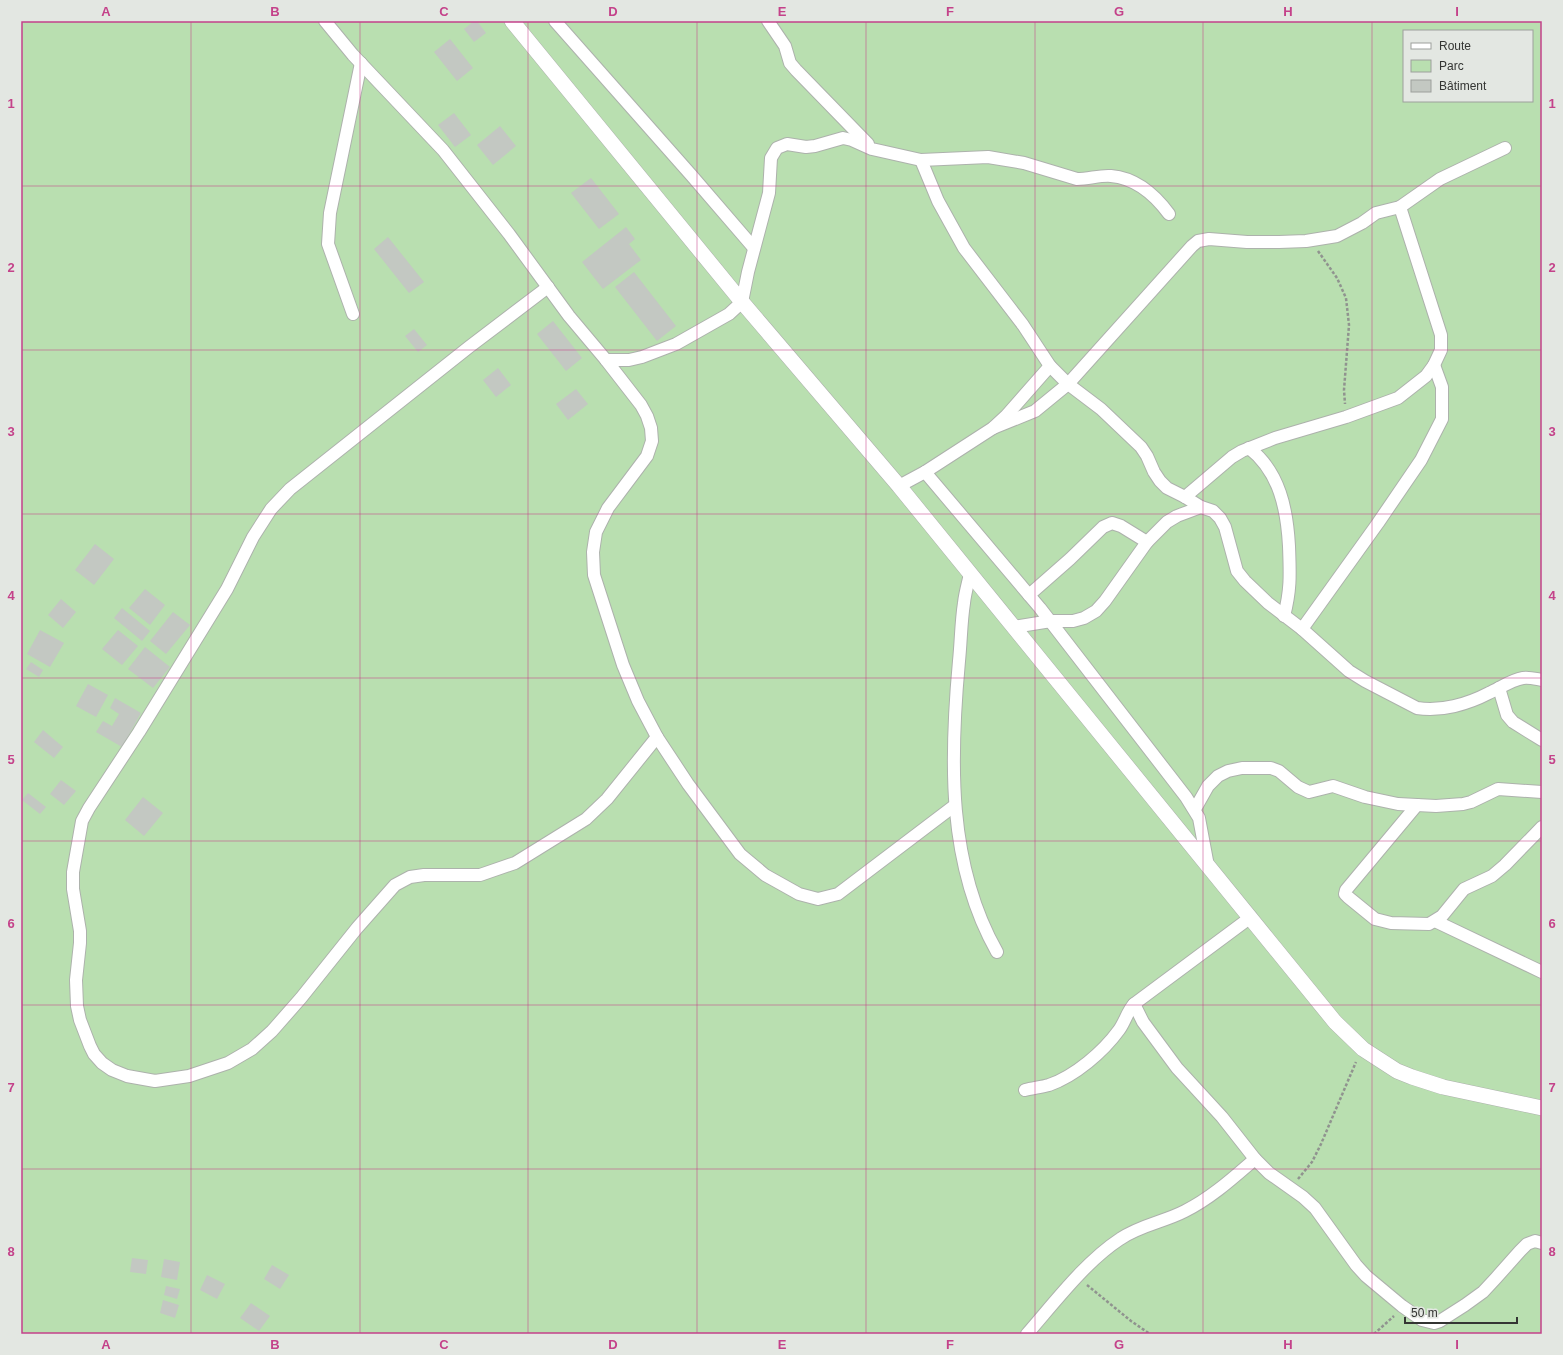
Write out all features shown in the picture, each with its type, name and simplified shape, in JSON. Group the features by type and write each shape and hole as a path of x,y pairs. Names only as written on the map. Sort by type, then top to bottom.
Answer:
{"street":[{"path":"325,21 361,63 443,150 580,330 606,360 641,405 647,416 651,428 652,441 647,456 608,508 596,532 593,552 594,575 623,665 638,701 658,737 688,784 740,854 765,875 799,894 818,899 838,894 954,806"},
{"path":"512,21 742,302 899,486 1335,1022 1363,1049 1397,1071 1443,1087 1542,1108"},
{"path":"555,21 688,170 754,248"},
{"path":"768,21 785,46 790,63 872,149"},
{"path":"353,314 328,244 328,228 361,63"},
{"path":"606,360 629,360 642,357 676,344 729,314 742,302 768,193 771,158 778,148 787,144 815,146 842,138 852,140 872,149 921,160 988,157 1024,163 1077,178 1086,179 1110,176 1120,177 1136,183 1146,190 1169,214"},
{"path":"993,428 1035,411 1068,384 1198,241 1209,239 1247,242 1306,241 1338,236 1362,224 1376,213 1400,207 1440,179 1505,148"},
{"path":"921,160 938,201 964,248 1023,325 1050,366 1068,384 1090,399 1141,447 1160,481 1168,488 1202,507 1213,511 1220,518 1225,527 1237,571 1245,581 1349,671 1417,708 1426,710 1461,705 1484,696 1516,680 1525,678 1542,680"},
{"path":"1185,497 1232,457 1249,448 1275,438 1346,417 1398,398 1426,376 1434,365 1441,350 1441,335 1400,207"},
{"path":"548,287 469,347 290,489 271,509 253,537 227,589 200,634 139,732 89,808 82,821 79,833 73,872 73,889 80,931 80,955 76,980 77,1006 80,1020 94,1054 102,1063 112,1070 127,1076 155,1081 189,1076 228,1063 252,1049 272,1031 301,998 357,928 395,885 410,877 424,875 480,875 515,863 586,819 607,799 658,737"},
{"path":"1302,629 1378,524 1421,460 1442,419 1442,387 1434,365"},
{"path":"899,486 925,472 993,428 1006,416 1050,366"},
{"path":"1249,448 1258,455 1268,469 1279,488 1285,506 1288,532 1290,584 1284,616"},
{"path":"925,472 1051,621 1195,809 1208,867"},
{"path":"1014,627 1051,621 1073,621 1084,618 1096,611 1125,575 1147,542 1167,522 1177,516 1202,507"},
{"path":"1029,595 1070,559 1103,527 1112,523 1121,526 1147,542"},
{"path":"970,574 964,602 955,719 954,806 970,890 982,922 997,952"},
{"path":"1499,688 1507,715 1513,722 1542,740"},
{"path":"1195,809 1208,786 1218,776 1228,771 1242,768 1271,768 1279,771 1304,790 1309,792 1333,786 1379,801 1398,804 1463,804 1471,802 1498,789 1542,792"},
{"path":"1417,805 1346,890 1345,894 1375,919 1421,925 1429,924 1435,921 1442,916 1464,889 1492,876 1517,854 1542,827"},
{"path":"1025,1090 1049,1085 1072,1073 1091,1060 1110,1042 1120,1029 1129,1010 1134,1004 1250,917"},
{"path":"1435,921 1542,972"},
{"path":"1134,1004 1143,1022 1177,1068 1222,1117 1255,1159 1270,1173 1303,1197 1315,1208 1356,1265 1366,1276 1402,1306 1427,1322 1434,1323 1440,1321 1483,1292 1527,1244 1535,1241 1542,1243"},
{"path":"1027,1334 1074,1280 1120,1238 1145,1226 1184,1212 1204,1200 1255,1159"}],"path":[{"path":"1306,241 1320,253 1337,278 1346,298 1349,325 1344,390 1346,417"},
{"path":"1289,1188 1312,1162 1363,1049"},
{"path":"1079,1276 1098,1294 1150,1334"},
{"path":"1374,1334 1392,1318 1402,1306"}],"green space":[{"path":"21,21 1542,21 1542,1334 21,1334"}],"building":[{"path":"474,21 477,21 486,33 474,42 464,29"},
{"path":"450,39 473,68 457,81 434,52"},
{"path":"454,113 471,135 455,147 438,125"},
{"path":"500,126 516,146 493,165 477,145"},
{"path":"591,178 619,214 599,229 571,193"},
{"path":"626,227 635,239 629,244 641,260 603,289 582,262"},
{"path":"388,237 424,282 409,293 374,249"},
{"path":"634,272 676,326 657,341 615,287"},
{"path":"553,321 582,358 566,371 537,334"},
{"path":"414,329 427,345 418,352 405,336"},
{"path":"498,368 511,385 496,397 483,380"},
{"path":"576,389 588,404 568,420 556,404"},
{"path":"95,544 114,559 94,585 75,570"},
{"path":"145,589 165,605 150,625 129,608"},
{"path":"61,599 76,612 63,628 48,615"},
{"path":"122,608 150,631 142,641 114,618"},
{"path":"173,612 190,625 166,654 150,641"},
{"path":"40,630 64,643 50,667 27,654"},
{"path":"118,630 138,646 122,665 102,649"},
{"path":"145,647 170,667 153,688 128,669"},
{"path":"31,662 43,670 39,677 26,669"},
{"path":"88,684 108,695 96,717 76,706"},
{"path":"115,698 141,713 122,747 96,732 103,721 112,726 119,714 110,708"},
{"path":"43,730 63,747 54,758 34,742"},
{"path":"61,780 76,791 64,805 50,794"},
{"path":"28,793 46,807 40,814 22,800"},
{"path":"143,797 163,813 144,836 125,820"},
{"path":"132,1258 148,1260 146,1274 130,1272"},
{"path":"164,1259 180,1262 177,1280 161,1277"},
{"path":"272,1265 289,1275 280,1289 264,1279"},
{"path":"207,1275 225,1284 217,1299 200,1290"},
{"path":"166,1286 180,1289 177,1299 164,1295"},
{"path":"163,1300 179,1305 175,1318 160,1313"},
{"path":"251,1303 270,1316 259,1331 240,1318"}]}
